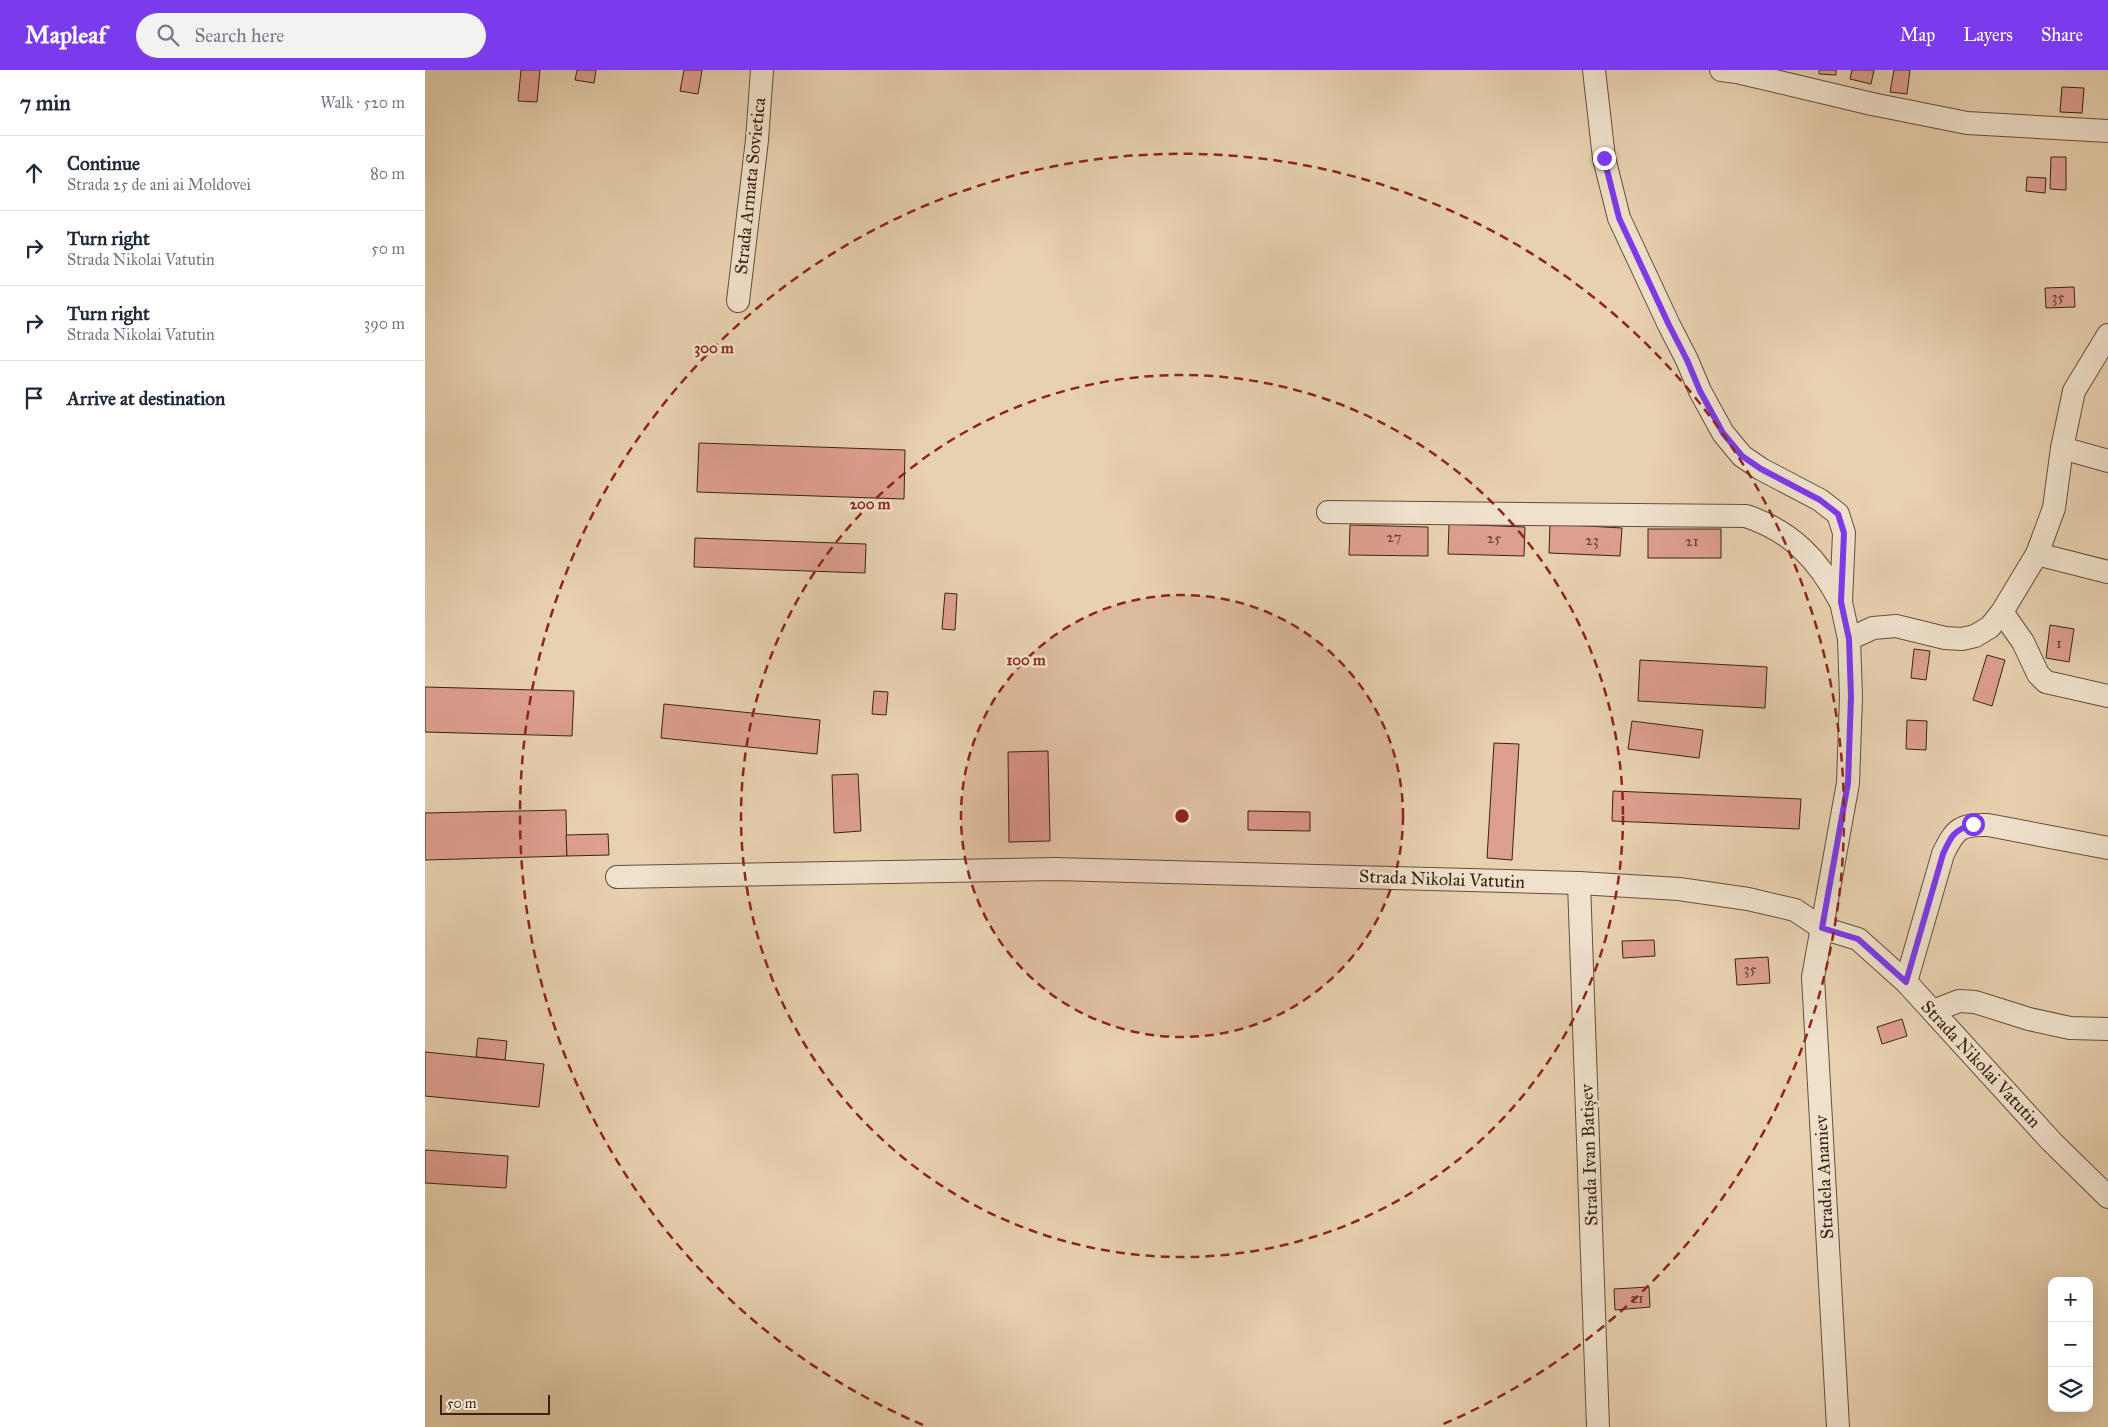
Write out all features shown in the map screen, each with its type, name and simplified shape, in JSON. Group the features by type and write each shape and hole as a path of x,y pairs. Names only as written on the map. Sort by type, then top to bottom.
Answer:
{"street":[{"name":"Strada Armata Sovietica","path":"738,301 757,140 761,70"},
{"path":"1594,70 1604,158 1619,218 1700,391 1723,433 1742,456 1761,469 1820,500 1838,514 1844,533 1841,602 1849,639 1851,697 1848,783 1822,928"},
{"path":"1721,70 1967,123 2108,131"},
{"path":"1849,639 1873,628 1896,626 1945,638 1962,639 1975,636 1990,627 2003,612 2037,554 2054,508 2062,448 2074,391 2108,335"},
{"path":"2062,448 2108,461"},
{"path":"1328,512 1746,516 1783,532 1800,546 1827,575 1841,602"},
{"path":"2037,554 2108,572"},
{"path":"2003,612 2023,642 2038,674 2046,682 2108,696"},
{"path":"1906,982 1943,854 1950,838 1959,828 1973,824 1988,825 2108,848"},
{"name":"Strada Nikolai Vatutin","path":"617,877 1055,869 1579,883 1679,889 1749,899 1795,910 1822,928 1858,939 1906,982 2051,1141 2108,1197"},
{"name":"Strada Ivan Batișev","path":"1579,883 1598,1427"},
{"name":"Stradela Ananiev","path":"1822,928 1816,952 1813,977 1838,1427"},
{"path":"1933,1011 1959,1001 1975,1002 2029,1019 2069,1028 2108,1029"}],"building":[{"path":"521,70 540,70 537,102 518,101"},
{"path":"577,70 596,70 594,83 575,80"},
{"path":"684,70 702,70 698,94 680,91"},
{"path":"1819,70 1836,70 1836,75 1819,74"},
{"path":"1852,70 1874,70 1871,84 1850,79"},
{"path":"1894,70 1910,70 1907,94 1890,92"},
{"path":"2062,87 2084,88 2082,113 2060,112"},
{"path":"2051,157 2066,157 2066,190 2050,189"},
{"path":"2027,177 2046,178 2045,193 2026,191"},
{"path":"2074,287 2075,307 2046,308 2045,288"},
{"path":"699,443 905,450 904,499 697,492"},
{"path":"1449,524 1525,527 1524,556 1448,554"},
{"path":"1550,524 1622,528 1620,556 1549,553"},
{"path":"1350,525 1428,527 1428,556 1349,555"},
{"path":"1648,529 1721,529 1721,558 1648,558"},
{"path":"695,538 866,544 865,573 694,567"},
{"path":"945,593 957,594 955,630 942,629"},
{"path":"2050,625 2074,629 2069,662 2046,658"},
{"path":"1914,649 1930,651 1926,680 1911,678"},
{"path":"1987,655 2005,660 1992,706 1973,700"},
{"path":"1640,660 1767,667 1765,708 1638,701"},
{"path":"425,687 574,691 572,736 425,732"},
{"path":"874,691 888,692 886,715 872,714"},
{"path":"664,704 820,720 817,754 661,738"},
{"path":"1907,720 1927,721 1926,750 1906,749"},
{"path":"1632,721 1703,730 1699,758 1628,749"},
{"path":"1494,743 1519,744 1512,860 1487,858"},
{"path":"1048,751 1050,841 1009,842 1008,752"},
{"path":"858,774 861,831 834,833 832,775"},
{"path":"1613,791 1801,799 1799,829 1612,821"},
{"path":"566,810 567,856 425,860 425,813"},
{"path":"1248,811 1310,812 1310,831 1248,830"},
{"path":"608,834 609,855 567,856 566,835"},
{"path":"1654,940 1655,956 1623,958 1622,941"},
{"path":"1768,957 1770,983 1737,985 1735,959"},
{"path":"1902,1019 1907,1036 1882,1044 1877,1027"},
{"path":"478,1038 507,1041 505,1060 476,1057"},
{"path":"425,1052 544,1064 539,1107 425,1096"},
{"path":"425,1150 508,1156 506,1188 425,1183"},
{"path":"1649,1287 1650,1307 1615,1310 1614,1289"}],"route":[{"path":"1604,158 1619,218 1700,391 1723,433 1742,456 1761,469 1820,500 1838,514 1844,533 1841,602 1849,639 1851,697 1848,783 1822,928 1858,939 1906,982 1943,854 1950,838 1959,828 1973,824"}]}
